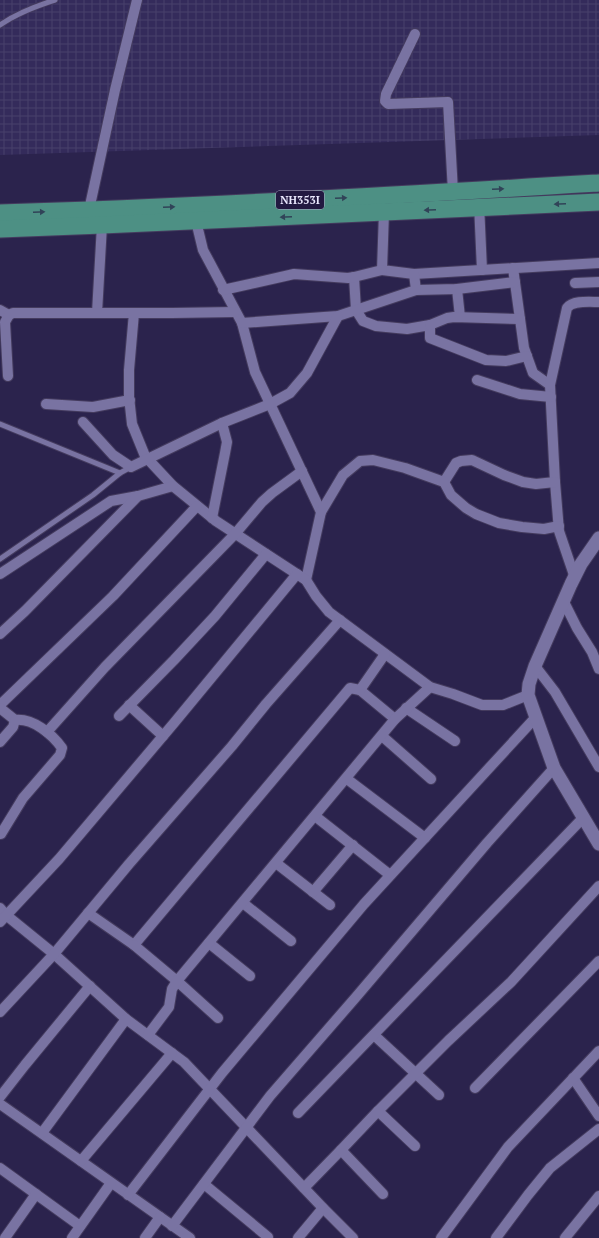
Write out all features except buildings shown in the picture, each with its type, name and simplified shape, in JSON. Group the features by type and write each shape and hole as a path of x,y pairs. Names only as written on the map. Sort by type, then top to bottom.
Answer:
{"highway":[{"name":"NH353I","path":"0,213 89,210 599,184"},
{"name":"NH353I","path":"0,229 599,202"}],"street":[{"path":"89,210 115,90 137,0"},
{"path":"415,34 386,94 385,101 388,104 448,102 453,192"},
{"path":"480,191 479,208 482,270"},
{"path":"382,270 384,212"},
{"path":"196,221 203,250 223,290 242,323 255,372 321,512"},
{"path":"97,313 102,225"},
{"path":"223,290 294,274 343,278 354,277 382,270 414,274 599,263"},
{"path":"513,268 524,348 533,373 550,385"},
{"path":"414,274 416,290"},
{"path":"354,277 356,310 363,321 376,326 407,329 430,324 447,318 520,320"},
{"path":"242,323 338,316 416,290 457,289 515,282"},
{"path":"575,283 599,282"},
{"path":"457,289 460,318"},
{"path":"575,578 559,531 550,385 567,308 574,303 599,302"},
{"path":"0,310 9,315 235,312"},
{"path":"134,313 129,370 132,424 144,456 173,486 212,518 306,580 316,596 329,612 430,687 482,705 503,705 528,695"},
{"path":"8,376 5,322 9,315"},
{"path":"83,422 110,453 131,467 222,423 270,404 290,393 307,373 338,316"},
{"path":"430,324 430,338 486,360 506,362 527,356"},
{"path":"477,380 520,394 551,397"},
{"path":"46,404 94,407 130,400"},
{"path":"212,518 227,442 222,423"},
{"path":"444,482 456,463 460,461 472,460 523,482 536,484 555,482"},
{"path":"306,580 321,512 343,475 360,461 380,461 444,482 451,494 466,508 476,514 499,523 544,529 559,526"},
{"path":"47,732 105,667 236,534 266,498 302,471"},
{"path":"0,574 111,501 138,496 173,486"},
{"path":"0,634 25,611 138,496"},
{"path":"15,720 0,706 113,596 197,506"},
{"path":"599,538 581,564 535,666 529,684 528,695 554,768 599,844"},
{"path":"119,716 215,616 266,554"},
{"path":"297,574 59,859 2,915 54,954 126,1019 184,1062 353,1238"},
{"path":"564,602 576,628 592,652 599,669"},
{"path":"0,1012 54,954 232,746 266,704 340,620"},
{"path":"360,690 385,654"},
{"path":"535,666 555,692 599,767"},
{"path":"148,1035 169,1007 172,989 177,982 396,719 430,687"},
{"path":"134,945 350,688 360,690 396,719"},
{"path":"129,705 163,736"},
{"path":"406,708 455,740"},
{"path":"128,1195 210,1089 359,910 536,717"},
{"path":"0,835 23,798 60,755 62,748 47,732 21,719 15,720"},
{"path":"0,742 13,727 15,720"},
{"path":"382,736 431,779"},
{"path":"172,1226 270,1096 356,998 487,842 554,768"},
{"path":"346,779 424,838"},
{"path":"315,816 390,875"},
{"path":"298,1114 583,818"},
{"path":"313,892 353,845"},
{"path":"276,863 330,905"},
{"path":"304,1188 378,1111 511,982 599,886"},
{"path":"243,903 291,941"},
{"path":"88,913 134,945 218,1018"},
{"path":"209,943 250,976"},
{"path":"475,1088 599,961"},
{"path":"0,1097 90,986"},
{"path":"42,1133 126,1019"},
{"path":"374,1035 439,1095"},
{"path":"442,1238 508,1147 599,1051"},
{"path":"81,1161 172,1053"},
{"path":"573,1078 599,1116"},
{"path":"0,1104 190,1238"},
{"path":"378,1111 415,1146"},
{"path":"496,1238 550,1168 599,1128"},
{"path":"341,1150 383,1194"},
{"path":"0,1168 80,1226"},
{"path":"72,1238 111,1182"},
{"path":"204,1184 268,1237"},
{"path":"5,1238 36,1194"},
{"path":"565,1238 599,1196"},
{"path":"298,1238 323,1208"},
{"path":"145,1238 160,1217"}],"lane":[{"path":"0,25 13,16 55,0"},
{"path":"0,424 120,473"},
{"path":"0,559 93,494 120,473 131,467"}],"shaded area":[{"path":"0,0 599,0 599,135 0,155"}]}
